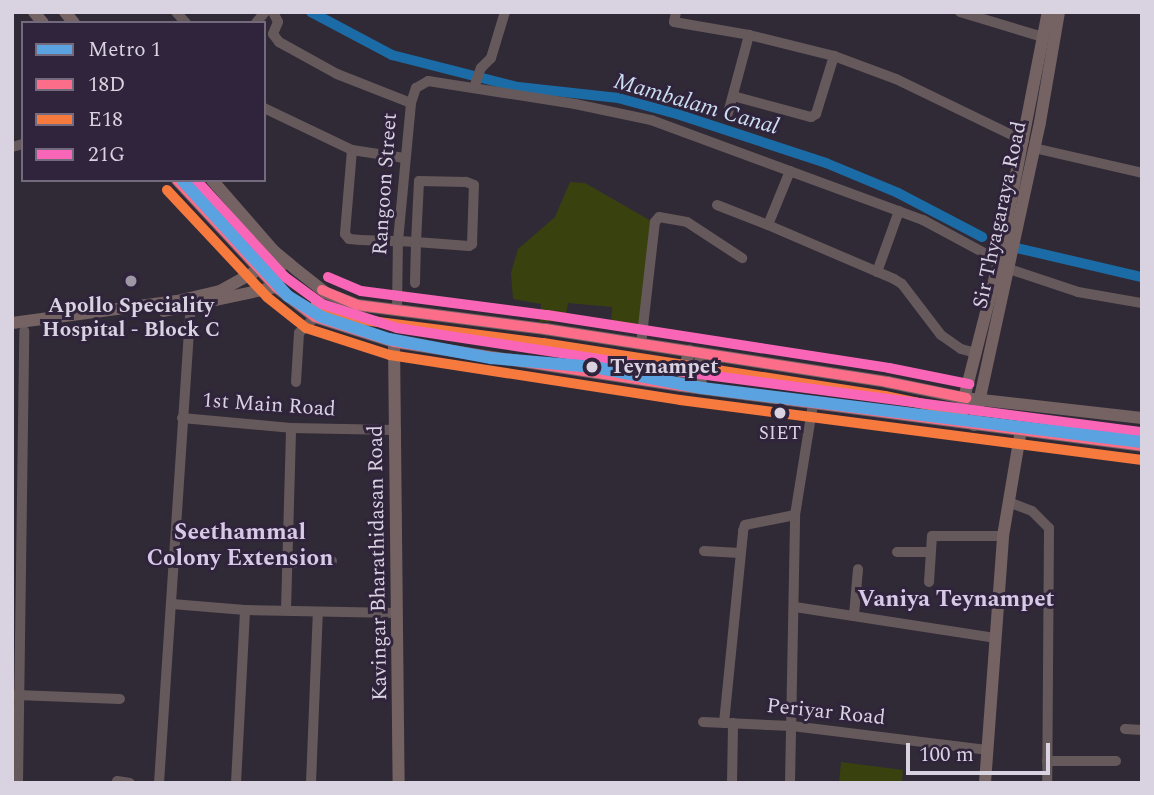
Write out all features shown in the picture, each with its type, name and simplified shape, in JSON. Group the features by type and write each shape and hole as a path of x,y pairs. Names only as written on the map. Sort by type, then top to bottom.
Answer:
{"main road":[{"name":"Sir Thyagaraya Road","path":"1029,145 1048,12"},
{"name":"Sir Thyagaraya Road","path":"974,425 1004,265 1059,12"},
{"path":"179,182 276,287 315,317 394,342 682,386 1142,446"},
{"path":"214,182 288,263 326,293 357,305 689,351 887,382 964,398 1142,418"},
{"path":"12,323 191,302 220,291 260,269 288,263"},
{"name":"Sir Thyagaraya Road","path":"958,422 1004,265"},
{"path":"18,331 276,287"},
{"name":"Kavingar Bharathidasan Road","path":"394,342 399,783"},
{"path":"682,386 689,351"},
{"path":"702,388 696,367 704,354"},
{"path":"985,783 1003,536 1011,503 1021,430"}],"street":[{"path":"273,12 278,22 273,34 279,43 337,74 411,103 416,88 428,81 575,104 651,120 900,211 1004,265 1079,292 1142,303"},
{"path":"475,85 481,68 491,58 505,12"},
{"path":"960,12 1043,37"},
{"path":"675,17 834,56 896,79 1029,145 1142,173"},
{"path":"728,113 749,35"},
{"path":"733,96 811,117 816,114 834,56"},
{"name":"Rangoon Street","path":"397,309 398,241 411,103"},
{"path":"266,109 352,150 404,158"},
{"path":"352,150 345,234 349,239 416,243 472,244 474,185 466,182 419,181 416,243 415,283"},
{"path":"768,225 790,171"},
{"path":"717,205 902,284 941,335 961,349 976,354"},
{"path":"877,272 900,211"},
{"path":"641,344 655,222 659,217 687,222 742,258"},
{"path":"159,783 191,302"},
{"path":"296,382 299,333 315,317"},
{"path":"18,331 22,602 15,661 18,783"},
{"path":"790,783 795,515 813,404"},
{"name":"1st Main Road","path":"183,418 291,428 396,430"},
{"path":"286,610 291,428"},
{"path":"1011,503 1032,511 1049,528 1047,783"},
{"path":"732,783 729,723 740,553 745,525 795,515"},
{"path":"929,582 930,539 933,536 1003,536"},
{"path":"705,551 740,553"},
{"path":"897,552 929,552"},
{"path":"288,563 332,561"},
{"path":"854,615 858,569"},
{"path":"172,604 245,610 397,613"},
{"path":"795,607 995,638"},
{"path":"236,783 245,610"},
{"path":"311,783 318,612"},
{"path":"17,695 120,699"},
{"name":"Periyar Road","path":"703,722 792,726 987,750"},
{"path":"1125,729 1142,730"},
{"path":"1047,761 1116,761"},
{"path":"117,781 130,783"}],"green space":[{"path":"570,182 585,183 651,221 640,326 611,325 612,307 568,303 565,321 540,322 541,304 513,299 511,273 518,249 555,217"},
{"path":"841,762 903,770 902,783 839,783"}],"waterway":[{"name":"Mambalam Canal","path":"311,12 392,55 518,87 618,98 677,114 826,163 898,193 982,237"},
{"name":"Mambalam Canal","path":"1017,248 1142,277"}],"metro line":[{"name":"1","path":"184,182 288,296 322,317 389,339 491,358 594,367 702,388 1142,442"}],"transit line":[{"name":"18D","path":"179,182 276,287 315,317 394,342 682,386 1142,446"},
{"name":"21G","path":"198,182 285,277 322,304 397,328 684,372 1142,432"},
{"name":"E18","path":"167,190 267,297 306,328 390,355 680,400 1140,460"},
{"name":"21G","path":"328,277 361,291 547,315 889,368 969,384"},
{"name":"18D","path":"322,290 357,305 545,329 887,382 966,398"},
{"name":"E18","path":"316,303 355,319 543,343 885,396 963,412"}],"place":[{"name":"Apollo Speciality Hospital - Block C","path":"131,281"},
{"name":"Teynampet","path":"592,367"},
{"name":"SIET","path":"780,413"}],"district":[{"name":"Seethammal Colony Extension","path":"240,546"},
{"name":"Vaniya Teynampet","path":"956,600"}]}
